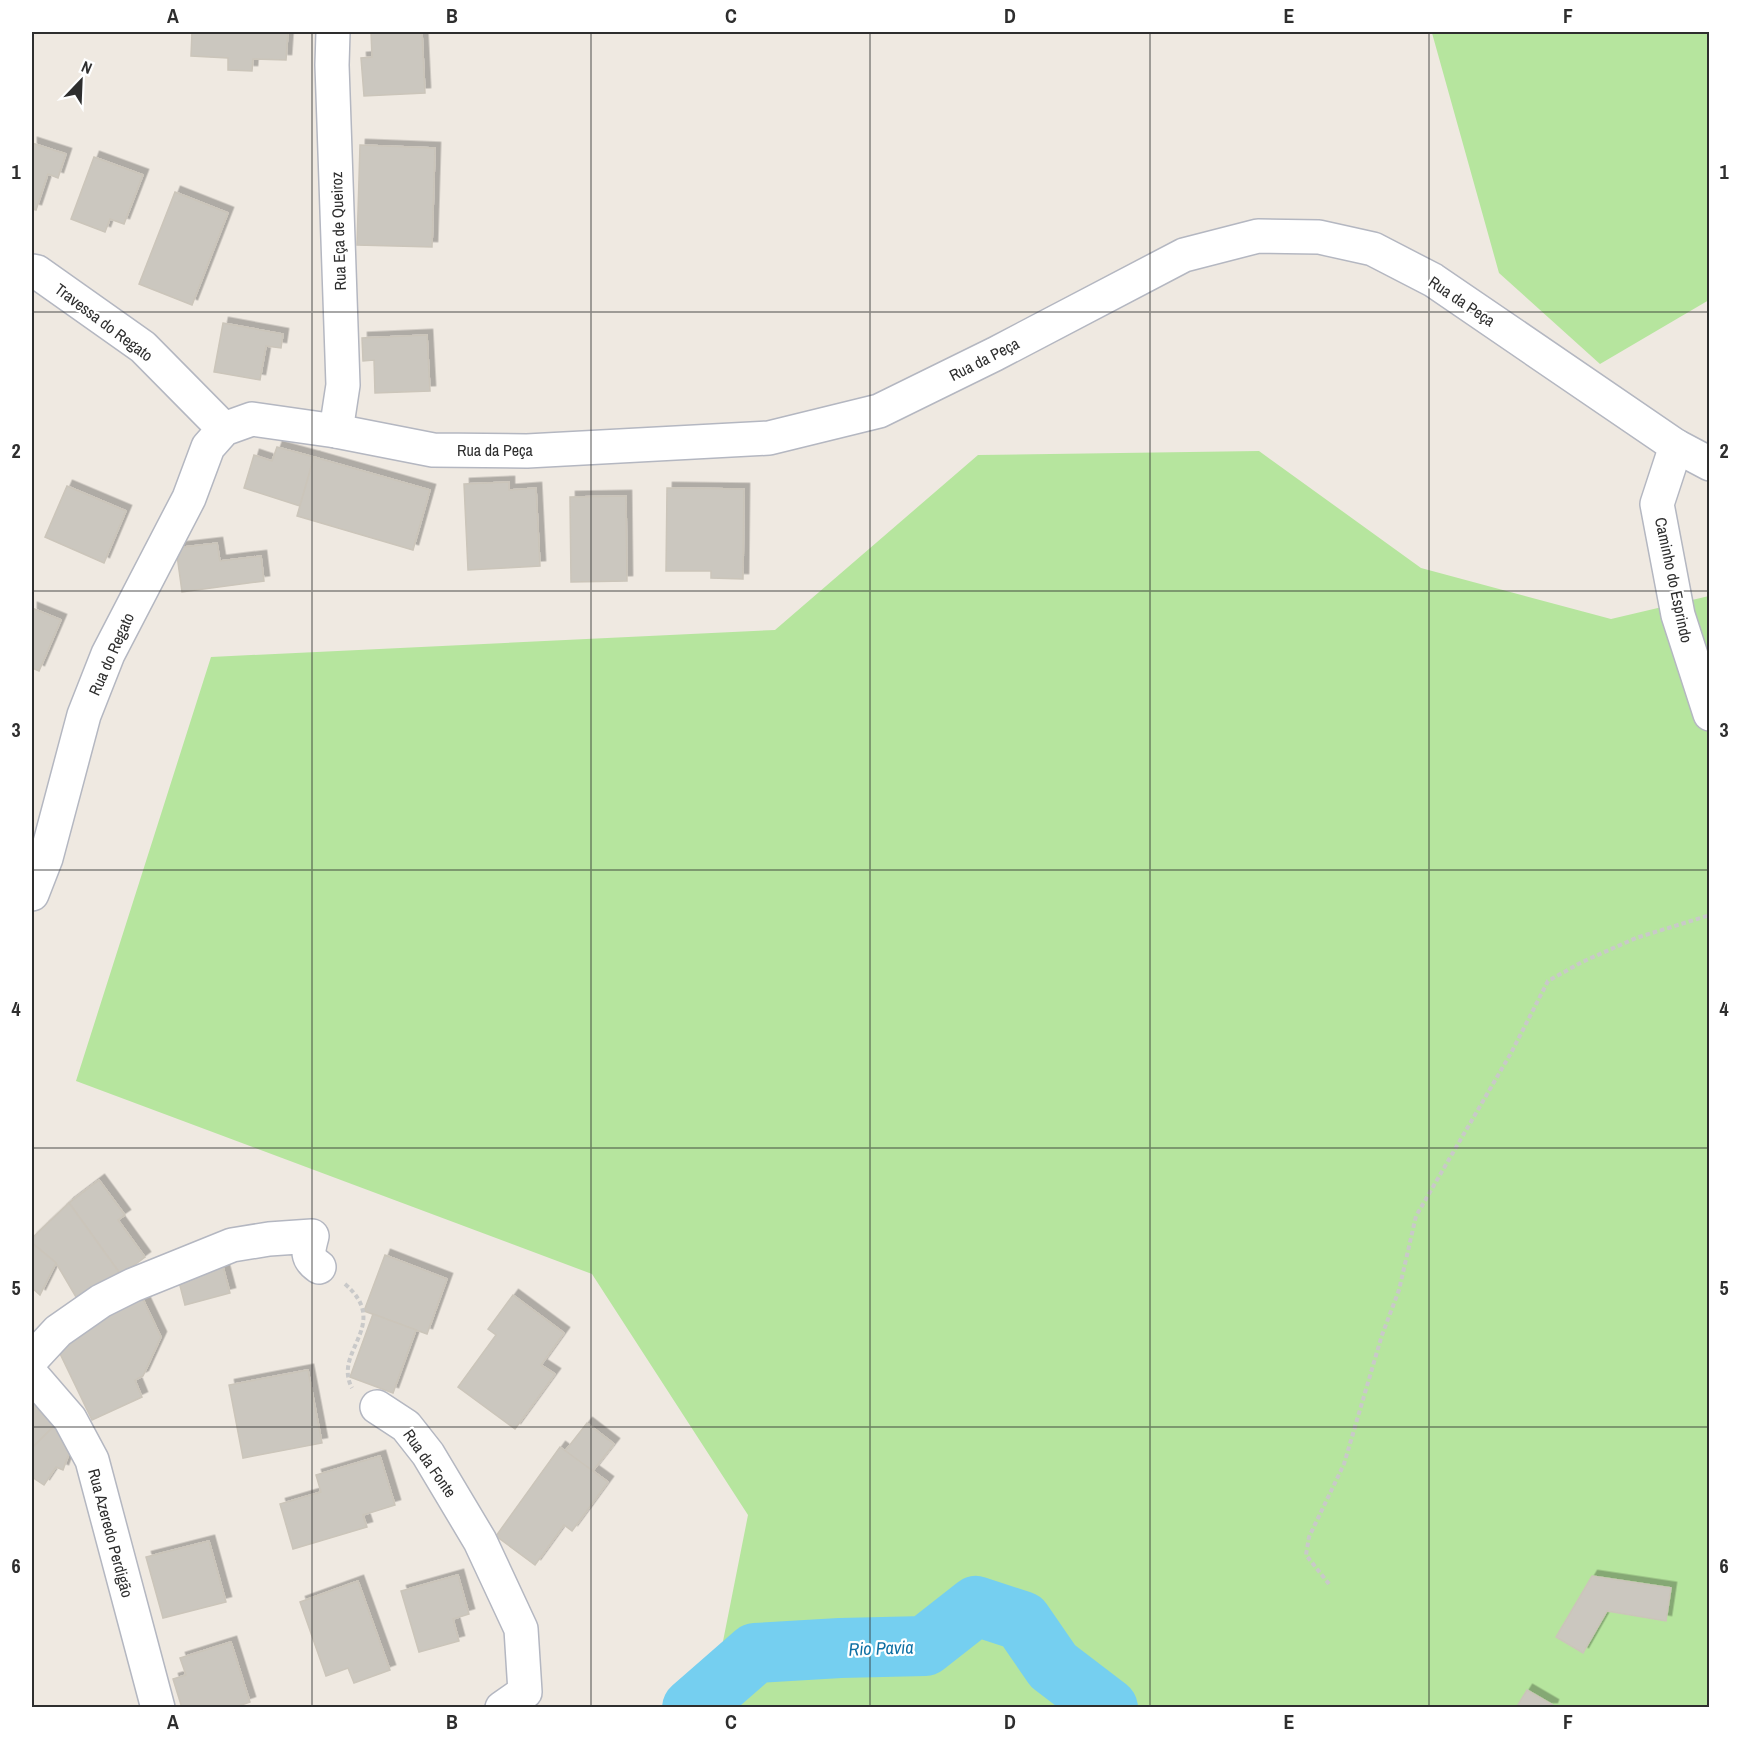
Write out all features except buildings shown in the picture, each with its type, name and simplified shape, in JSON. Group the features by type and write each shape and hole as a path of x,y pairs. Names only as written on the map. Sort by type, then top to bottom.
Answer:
{"street":[{"name":"Rua Eça de Queiroz","path":"333,32 332,66 343,385 336,431"},
{"name":"Rua da Peça","path":"224,429 252,419 336,431 433,450 527,451 769,438 879,411 995,354 1185,255 1258,236 1319,237 1373,249 1433,280 1676,446 1710,464"},
{"name":"Travessa do Regato","path":"32,271 37,272 143,347 224,429"},
{"name":"Rua do Regato","path":"32,894 46,858 84,715 108,654 189,498 208,447 224,429"},
{"name":"Caminho do Esprindo","path":"1676,446 1657,504 1678,615 1710,714"},
{"path":"32,1359 58,1331 101,1301 232,1245 269,1239 312,1236 309,1255 311,1262 319,1267"},
{"name":"Rua Azeredo Perdigão","path":"32,1375 70,1419 92,1460 158,1707"},
{"name":"Rua da Fonte","path":"377,1407 406,1426 428,1454 480,1541 521,1629 521,1702"}],"path":[{"path":"1329,1584 1306,1555 1309,1537 1344,1464 1382,1335 1399,1290 1416,1216 1511,1053 1548,981 1582,962 1636,938 1710,915"},
{"path":"319,1267 346,1284 361,1302 363,1321 353,1354 346,1368 347,1379 353,1391 377,1407"}],"green space":[{"path":"1136,32 1709,32 1709,300 1600,364 1499,273 1432,33"},
{"path":"1259,451 1421,568 1611,619 1709,596 1709,1707 710,1707 748,1515 592,1274 76,1081 211,657 775,630 978,455"}],"waterway":[{"name":"Rio Pavia","path":"692,1708 755,1653 925,1646 976,1606 1022,1621 1053,1666 1108,1708"}]}
